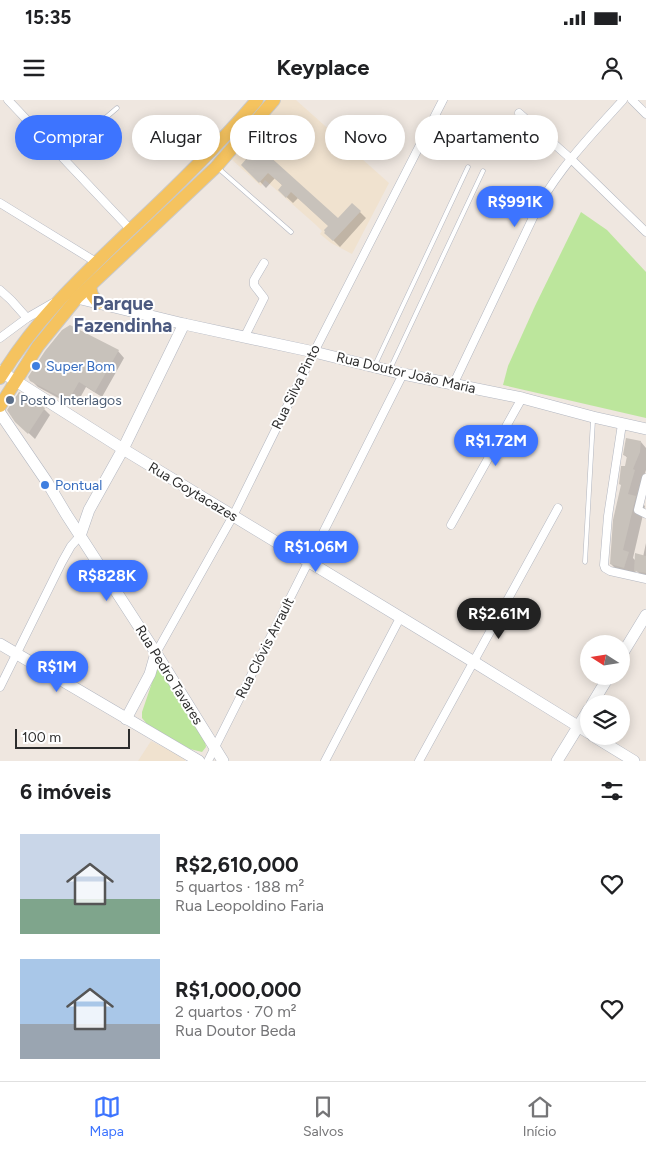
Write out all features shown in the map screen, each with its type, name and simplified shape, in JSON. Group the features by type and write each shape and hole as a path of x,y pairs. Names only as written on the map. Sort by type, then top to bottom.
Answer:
{"main road":[{"path":"1,374 59,300 227,135 257,100"},
{"path":"0,406 38,346 77,298 216,167 274,100"},
{"path":"90,287 92,295 98,303"},
{"path":"59,300 66,297 77,298"}],"street":[{"path":"8,100 22,115"},
{"name":"Rua Silva Pinto","path":"126,719 150,674 156,653 233,516 314,352 443,100"},
{"path":"453,385 539,205 552,182 570,158 623,100"},
{"path":"632,100 646,114"},
{"path":"519,114 570,158 646,232"},
{"path":"65,160 131,230"},
{"path":"0,203 96,262"},
{"path":"245,336 264,298 254,285 254,280 264,263"},
{"path":"0,290 27,318"},
{"name":"Rua Doutor João Maria","path":"77,298 389,371 522,398 646,429"},
{"path":"0,338 27,318 59,300"},
{"path":"0,687 62,562 71,546 80,536 89,510 123,449 184,324"},
{"name":"Rua Goytacazes","path":"1,374 578,727"},
{"name":"Rua Clóvis Arrault","path":"208,761 403,374"},
{"path":"451,525 522,398"},
{"name":"Rua Pedro Tavares","path":"0,413 47,482 223,761"},
{"path":"622,424 608,516 604,565 610,571 646,580"},
{"path":"646,478 638,510 646,514"},
{"path":"420,761 558,508"},
{"path":"66,514 76,517 82,516 89,510"},
{"path":"630,641 646,615"},
{"path":"325,761 400,618"},
{"path":"0,644 199,761"},
{"path":"150,674 156,670 166,668"},
{"path":"558,761 580,724"},
{"path":"608,745 634,761"}],"lane":[{"path":"108,115 116,108"},
{"path":"216,167 291,232"},
{"path":"374,367 468,167"},
{"path":"389,371 484,171"},
{"path":"584,562 594,417"}],"shaded area":[{"path":"280,100 296,100 313,115 267,115"},
{"path":"315,117 325,126 325,160 363,160 389,183 352,254 331,243 320,234 322,231 316,225 265,180 261,186 232,160 315,160"},
{"path":"151,741 175,753 185,761 138,761"}],"green space":[{"path":"581,212 607,230 646,272 646,418 503,385 508,366 535,306"},
{"path":"159,662 181,704 205,741 206,747 202,752 190,749 147,724 142,718 142,712"}],"building":[{"path":"245,160 274,160 338,218 352,203 361,211 333,241 324,233 328,226 291,192 286,198 278,190 282,185 268,173 259,183 241,165"},
{"path":"70,325 119,350 95,392 79,382 68,401 30,381 28,377 45,351 62,330"},
{"path":"19,392 45,408 28,434 15,422 7,410"},
{"path":"626,438 641,441 640,452 633,469 635,470 628,494 636,496 623,550 629,552 624,568 610,564 613,520 621,485 619,484 621,466 625,466 627,456 623,455"},
{"path":"635,553 646,556 646,573 634,571"}],"place":[{"name":"Super Bom","path":"36,366"},
{"name":"Posto Interlagos","path":"10,400"},
{"name":"Pontual","path":"45,485"}],"district":[{"name":"Parque Fazendinha","path":"123,314"}]}
